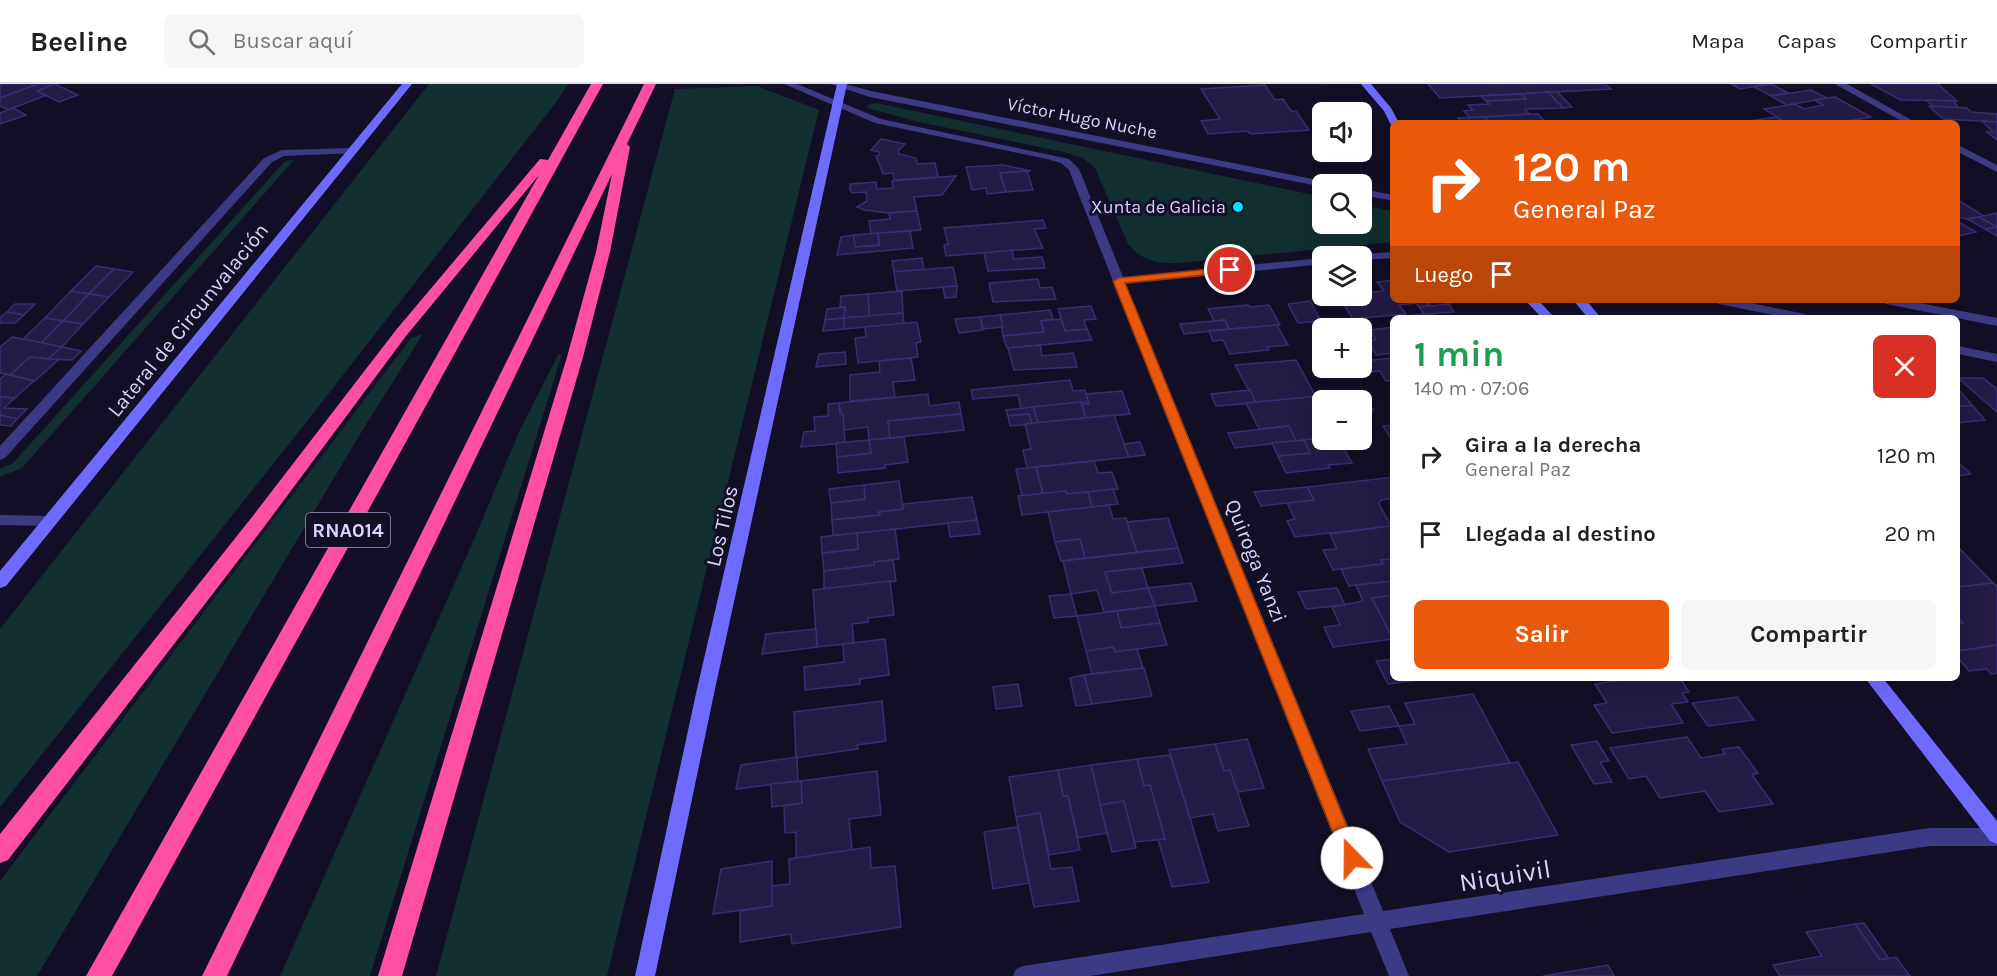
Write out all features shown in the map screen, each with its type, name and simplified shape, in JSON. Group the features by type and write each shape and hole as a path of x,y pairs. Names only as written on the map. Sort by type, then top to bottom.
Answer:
{"highway":[{"name":"RNA014","path":"98,976 597,84"},
{"name":"RNA014","path":"214,976 650,84"},
{"path":"390,976 575,357 603,252 627,127"},
{"path":"0,852 201,595 401,333 572,129"}],"street":[{"path":"789,84 838,106"},
{"path":"1366,84 1397,120"},
{"path":"1840,84 1906,120"},
{"name":"Lateral de Circunvalación","path":"0,582 404,85"},
{"name":"Los Tilos","path":"645,976 706,689 838,106 840,85"},
{"name":"Víctor Hugo Nuche","path":"840,85 882,96 1312,182"},
{"name":"Quiroga Yanzi","path":"838,106 878,121 1049,156 1070,164 1399,976"},
{"path":"1960,149 1997,169"},
{"path":"0,455 268,159 282,153 352,151"},
{"path":"1372,194 1390,197"},
{"path":"1372,256 1390,255"},
{"path":"1119,281 1312,262"},
{"path":"1534,303 1546,315"},
{"path":"1582,303 1592,315"},
{"path":"1733,303 1791,315"},
{"path":"1901,303 1997,322"},
{"path":"1960,350 1997,358"},
{"path":"0,519 49,521"},
{"path":"1875,681 1997,836"},
{"name":"Niquivil","path":"1023,976 1929,837 1997,836"}],"green space":[{"path":"429,84 568,84 297,434 0,807 0,629"},
{"path":"757,86 819,110 607,976 436,976 675,89"},
{"path":"876,103 1312,195 1312,234 1372,234 1372,207 1390,210 1390,242 1352,246 1312,246 1312,250 1179,263 1151,260 1133,250 1128,244 1095,168 1083,158 919,122 867,108 868,105"},
{"path":"294,160 22,468 0,477 0,469 13,463 285,161"},
{"path":"423,334 365,426 37,976 0,976 0,881 411,338"},
{"path":"562,354 370,976 280,976 475,537 519,432 558,355"}],"building":[{"path":"0,84 38,84 0,98"},
{"path":"38,84 55,84 37,91 47,95 8,110 0,106 0,98"},
{"path":"55,84 78,95 59,102 37,91"},
{"path":"1428,84 1605,84 1611,89 1440,98"},
{"path":"1731,84 1768,84 1740,89"},
{"path":"1772,84 1788,93 1771,96 1754,87"},
{"path":"1871,84 1938,84 1957,101 1901,100"},
{"path":"1265,85 1275,100 1283,99 1291,111 1296,111 1309,130 1208,134 1201,121 1220,119 1201,89"},
{"path":"1811,90 1827,98 1787,105 1771,96"},
{"path":"1548,92 1563,108 1525,109 1529,114 1470,118 1464,111 1473,110 1468,105 1489,104 1486,101 1526,99 1522,94"},
{"path":"1548,92 1557,92 1572,107 1563,108"},
{"path":"1522,94 1526,99 1486,101 1481,96"},
{"path":"1835,97 1871,117 1854,120 1782,120 1764,109 1795,104 1804,109 1823,105 1814,100"},
{"path":"1926,100 1953,101 1959,108 1933,106"},
{"path":"1929,106 1967,108 1971,112 1997,114 1997,122 1943,119"},
{"path":"13,108 26,115 0,124 0,113"},
{"path":"1538,114 1543,120 1488,120 1485,117"},
{"path":"1485,117 1488,120 1460,120 1458,118"},
{"path":"1776,117 1781,120 1756,120"},
{"path":"1982,121 1997,122 1997,140 1987,132 1993,132"},
{"path":"881,139 905,144 898,151 899,154 916,158 917,164 935,163 938,177 894,180 893,173 883,174 876,156 880,155 879,152 871,150"},
{"path":"1003,165 1031,171 1000,173 1006,192 987,194 986,188 972,190 966,167"},
{"path":"1027,171 1033,190 1006,192 1000,173"},
{"path":"956,176 942,195 914,197 917,211 888,213 865,210 857,207 867,201 866,192 852,193 850,190 850,184 876,182 877,189 893,188 892,181"},
{"path":"1960,201 1984,216 1967,219 1960,217"},
{"path":"917,211 921,230 871,234 869,221 890,219 889,213"},
{"path":"1997,213 1997,227 1979,217"},
{"path":"1979,217 1997,227 1985,229 1967,219"},
{"path":"1043,220 1046,228 1034,229 1043,248 946,256 944,245 948,244 944,228"},
{"path":"1960,223 1976,232 1960,236"},
{"path":"1997,227 1997,236 1985,229"},
{"path":"910,231 913,248 837,255 841,237 854,235 855,247 879,245 878,233"},
{"path":"878,233 879,245 855,247 854,235"},
{"path":"1012,250 1014,259 1042,257 1045,268 988,271 984,253"},
{"path":"922,258 924,270 894,272 892,261"},
{"path":"96,266 114,269 89,294 71,291"},
{"path":"953,267 957,286 897,291 894,272"},
{"path":"114,269 133,272 109,297 89,294"},
{"path":"1038,279 1040,288 1052,287 1056,299 993,302 989,283"},
{"path":"1390,280 1390,303 1416,303 1399,305 1406,314 1364,318 1352,318 1345,306 1372,306 1372,292 1384,291 1377,282"},
{"path":"957,286 956,297 945,298 943,287"},
{"path":"71,291 89,294 63,321 45,318"},
{"path":"902,291 903,313 869,316 868,294"},
{"path":"89,294 109,297 83,324 63,321"},
{"path":"868,294 869,316 844,318 845,307 840,307 841,296"},
{"path":"1310,301 1319,318 1312,318 1312,322 1298,323 1288,304"},
{"path":"1416,303 1428,303 1430,305 1419,307"},
{"path":"15,304 35,304 24,315 7,312"},
{"path":"1449,304 1454,312 1424,314 1419,307"},
{"path":"1248,305 1250,307 1269,305 1280,325 1229,329 1225,320 1214,321 1208,309"},
{"path":"1091,306 1096,319 1084,320 1087,329 1065,331 1058,309"},
{"path":"845,307 844,318 825,320 827,309"},
{"path":"1050,310 1053,319 1041,321 1044,332 1003,336 1000,315"},
{"path":"7,312 24,315 15,323 0,323 0,318"},
{"path":"903,313 904,324 844,329 844,318"},
{"path":"1000,315 1003,327 983,329 980,317"},
{"path":"980,317 983,330 959,333 955,319"},
{"path":"45,318 63,321 41,343 23,339"},
{"path":"844,318 844,329 823,331 825,320"},
{"path":"1061,319 1065,331 1087,329 1092,340 1007,348 1003,336 1044,332 1041,321"},
{"path":"1225,320 1229,329 1184,334 1180,324"},
{"path":"63,321 83,324 62,347 41,343"},
{"path":"917,322 921,342 916,343 918,357 858,363 855,338 866,337 865,327"},
{"path":"1277,325 1288,345 1267,347 1269,350 1230,354 1223,340 1213,341 1209,331"},
{"path":"1390,327 1390,353 1376,355 1372,348 1372,340 1376,340 1372,330"},
{"path":"12,337 62,347 48,359 30,357 10,375 0,373 0,347"},
{"path":"1040,345 1042,356 1073,353 1077,367 1014,370 1008,348"},
{"path":"62,347 81,351 72,360 48,359"},
{"path":"845,352 846,364 816,367 819,354"},
{"path":"30,357 59,359 35,381 10,375"},
{"path":"911,358 915,380 893,382 895,397 850,401 850,375 880,372 879,361"},
{"path":"1390,358 1390,380 1386,381 1380,371 1372,372 1372,360"},
{"path":"1296,360 1312,390 1312,397 1256,403 1235,365"},
{"path":"6,374 34,381 15,398 0,397 0,379"},
{"path":"1960,378 1983,378 1997,389 1997,412"},
{"path":"1070,380 1073,391 1085,390 1089,404 1081,402 1021,409 1018,395 973,399 971,390"},
{"path":"1250,390 1256,403 1216,406 1211,394"},
{"path":"1122,391 1130,414 1086,418 1082,404 1089,404 1086,394"},
{"path":"1960,391 1973,406 1960,406"},
{"path":"928,394 929,406 959,402 961,414 888,421 890,438 869,440 868,427 844,430 839,403"},
{"path":"0,397 15,398 4,408 27,409 17,419 0,415"},
{"path":"1312,397 1312,439 1296,441 1289,426 1259,429 1246,403"},
{"path":"1081,402 1086,418 1038,423 1033,407"},
{"path":"839,403 840,414 843,414 845,443 801,447 804,432 815,431 814,417 828,416 828,404"},
{"path":"1960,406 1973,406 1985,420 1960,423"},
{"path":"1033,407 1038,423 1032,424 1029,414 1008,416 1006,410"},
{"path":"961,414 964,430 890,438 888,421"},
{"path":"1029,414 1032,424 1010,426 1008,416"},
{"path":"0,415 17,419 11,426 0,425"},
{"path":"1114,415 1129,457 1027,468 1023,450 1031,449 1025,424"},
{"path":"1390,425 1390,437 1383,426"},
{"path":"1289,426 1296,441 1235,448 1228,433"},
{"path":"904,437 908,462 885,465 885,468 838,473 837,457 871,453 869,440"},
{"path":"1312,439 1312,450 1345,450 1352,463 1286,473 1278,456 1310,453 1304,440"},
{"path":"869,440 871,453 837,457 836,443"},
{"path":"1304,440 1310,453 1278,456 1272,443"},
{"path":"1140,442 1145,455 1129,457 1124,444"},
{"path":"1094,461 1098,473 1112,472 1118,489 1043,494 1036,467"},
{"path":"1960,464 1971,474 1960,476"},
{"path":"1036,467 1043,494 1022,496 1016,469"},
{"path":"1390,477 1390,498 1381,500 1379,504 1390,526 1295,537 1287,521 1295,519 1287,503 1314,500 1307,487"},
{"path":"899,481 903,509 879,512 880,515 832,520 831,503 865,499 864,485"},
{"path":"864,485 865,499 831,503 829,489"},
{"path":"1307,487 1314,500 1261,506 1254,492"},
{"path":"1113,489 1118,504 1092,507 1088,492"},
{"path":"1066,491 1067,494 1088,492 1092,507 1022,515 1018,496"},
{"path":"972,497 977,520 833,536 832,520 880,515 879,512 903,509 903,504"},
{"path":"1109,505 1113,519 1126,518 1137,552 1085,558 1080,539 1055,542 1048,512"},
{"path":"1168,518 1178,548 1137,552 1127,522"},
{"path":"977,520 980,534 950,537 948,523"},
{"path":"1390,526 1390,559 1381,560 1383,564 1333,570 1323,550 1337,549 1330,534"},
{"path":"895,529 899,559 874,562 874,565 824,571 822,553 858,549 857,533"},
{"path":"857,533 858,549 822,553 821,537"},
{"path":"1080,539 1085,558 1061,561 1055,542"},
{"path":"1178,548 1183,563 1105,572 1112,593 1148,588 1155,606 1104,612 1097,590 1071,594 1063,561"},
{"path":"1960,549 1993,583 1960,587"},
{"path":"1390,559 1390,581 1349,586 1341,569 1383,564 1381,560"},
{"path":"893,560 896,581 824,589 824,571 874,565 874,562"},
{"path":"1142,568 1148,588 1112,593 1105,572"},
{"path":"890,581 894,615 868,618 868,622 852,624 854,643 817,647 813,590"},
{"path":"1390,581 1390,596 1372,598 1390,633 1390,639 1333,647 1324,627 1340,625 1332,607 1363,601 1356,585"},
{"path":"1191,583 1197,601 1155,606 1148,588"},
{"path":"1993,583 1997,586 1997,645 1960,651 1960,623 1963,623 1960,619 1960,587"},
{"path":"1337,588 1345,605 1306,609 1298,592"},
{"path":"1071,594 1077,616 1054,618 1049,596"},
{"path":"1390,596 1390,633 1372,598"},
{"path":"1155,606 1160,623 1121,628 1117,611"},
{"path":"1117,611 1121,628 1160,623 1167,645 1115,652 1113,647 1086,651 1077,616"},
{"path":"816,629 817,647 762,654 766,634"},
{"path":"885,639 889,675 860,679 860,684 805,690 804,667 844,662 843,644"},
{"path":"1997,645 1997,673 1991,674 1987,669 1969,671 1960,660 1960,651"},
{"path":"1113,647 1115,652 1137,649 1143,668 1092,674 1086,651"},
{"path":"1390,659 1390,681 1412,681 1388,684 1376,661"},
{"path":"1144,668 1152,696 1092,704 1084,675"},
{"path":"1084,675 1092,704 1076,706 1070,678"},
{"path":"1616,681 1682,681 1689,692 1682,693 1688,702 1671,704 1683,723 1612,733 1594,705 1607,703 1595,684"},
{"path":"1018,684 1022,706 996,709 993,687"},
{"path":"1473,694 1510,763 1382,781 1368,749 1407,744 1399,726 1415,724 1405,703"},
{"path":"1737,697 1754,720 1708,726 1692,703"},
{"path":"882,701 886,741 857,745 858,749 796,758 794,712"},
{"path":"1389,706 1399,726 1360,731 1351,711"},
{"path":"1687,737 1701,758 1725,754 1722,749 1739,747 1758,773 1752,775 1773,804 1719,812 1705,791 1660,798 1646,776 1629,779 1610,748"},
{"path":"1247,739 1264,788 1238,792 1230,770 1224,771 1215,744"},
{"path":"1597,741 1609,761 1600,762 1612,782 1594,784 1571,745"},
{"path":"1215,744 1224,771 1230,770 1249,826 1218,831 1213,814 1190,818 1169,750"},
{"path":"1170,755 1209,882 1172,887 1158,839 1165,839 1150,785 1144,786 1137,759"},
{"path":"797,757 798,781 736,789 741,765"},
{"path":"1137,759 1144,786 1150,785 1165,839 1134,842 1124,801 1100,805 1091,765"},
{"path":"1518,762 1558,835 1449,852 1400,822 1382,781"},
{"path":"1091,765 1107,833 1078,838 1068,796 1063,796 1058,770"},
{"path":"1058,770 1063,796 1068,796 1080,850 1049,855 1040,813 1016,817 1009,777"},
{"path":"877,771 881,815 849,819 852,850 796,858 796,832 785,833 784,806 802,803 801,781"},
{"path":"801,781 802,803 772,807 771,784"},
{"path":"1124,801 1136,848 1112,852 1100,805"},
{"path":"1040,813 1051,869 1072,867 1079,901 1034,907 1016,817"},
{"path":"1018,827 1029,883 993,889 984,832"},
{"path":"870,847 871,868 895,866 901,927 792,944 791,934 740,942 740,911 772,906 772,886 790,884 789,859"},
{"path":"772,861 772,906 713,914 721,869"},
{"path":"1864,923 1889,959 1880,960 1855,924"},
{"path":"1855,924 1880,960 1896,957 1910,976 1780,976 1773,965 1822,956 1806,932"},
{"path":"1608,965 1614,976 1543,976"}],"place":[{"name":"Xunta de Galicia","path":"1238,207"}],"route":[{"path":"1230,270 1119,281 1352,858"}]}
